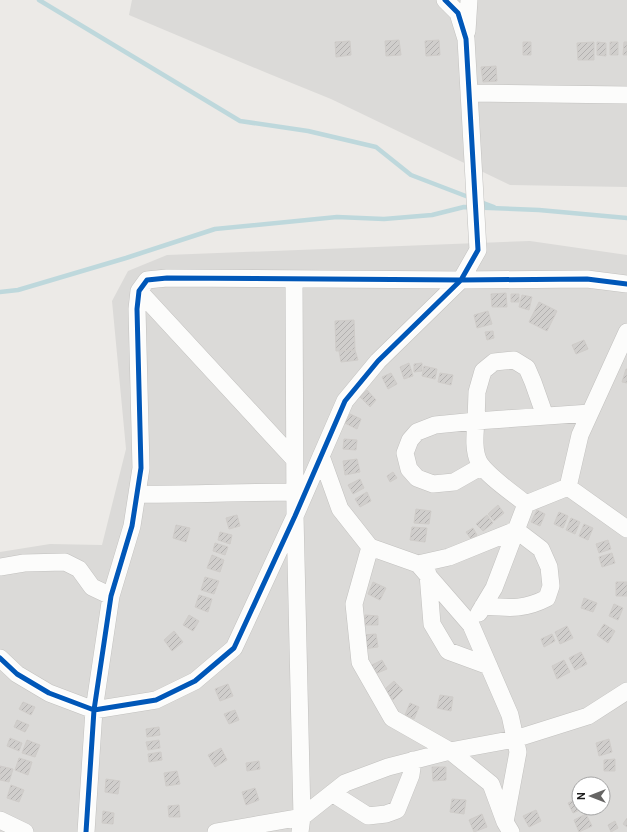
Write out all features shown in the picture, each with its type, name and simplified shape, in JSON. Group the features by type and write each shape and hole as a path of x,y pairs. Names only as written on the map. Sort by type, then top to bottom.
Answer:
{"street":[{"path":"445,0 458,14 466,39"},
{"path":"0,658 17,674 49,694 94,710 156,700 195,681 234,648 295,516 344,401 378,361 461,280 478,250 466,39 469,0"},
{"path":"470,93 627,95"},
{"path":"86,832 94,710 111,596 132,526 141,468 137,308 139,291 147,280 167,278 461,280 587,279 627,284"},
{"path":"294,279 294,459 302,827"},
{"path":"139,291 294,459"},
{"path":"568,487 580,435 627,332"},
{"path":"526,504 487,472 479,461 475,442 477,392 483,371 494,362 514,360 527,368 545,416"},
{"path":"482,466 454,482 433,484 417,478 409,469 405,453 410,440 417,432 435,425 590,413"},
{"path":"321,456 340,509 370,547 423,569 471,625 510,715 518,752 507,829"},
{"path":"471,625 494,588 526,504 568,487"},
{"path":"568,487 627,529"},
{"path":"137,494 184,495 220,492 295,492"},
{"path":"423,569 516,530"},
{"path":"483,606 515,608 535,604 547,598 551,586 549,567 541,549 516,530"},
{"path":"370,547 354,604 360,662 392,718 450,751 491,784 507,829"},
{"path":"0,567 24,562 65,562 79,569 92,587 111,596"},
{"path":"423,569 432,624 448,652 489,666"},
{"path":"216,832 302,827 332,793 344,783 388,767 413,760 450,751 515,739 588,716 627,691"},
{"path":"332,793 368,816 386,814 397,810 411,775 413,760"},
{"path":"0,820 25,832"}],"shaded area":[{"path":"132,0 627,0 627,187 510,185 331,99 129,15"},
{"path":"530,241 627,255 627,832 0,832 0,552 50,544 102,545 126,449 112,301 128,271 167,255"}],"building":[{"path":"399,40 401,55 386,56 385,41"},
{"path":"439,40 440,55 426,56 425,41"},
{"path":"350,41 351,55 336,57 335,42"},
{"path":"523,42 531,42 531,55 523,55"},
{"path":"594,42 594,60 578,60 577,43"},
{"path":"597,42 606,43 606,56 597,55"},
{"path":"610,42 618,42 618,55 610,55"},
{"path":"624,42 627,42 627,55 623,55"},
{"path":"496,66 497,81 483,82 481,67"},
{"path":"506,293 507,307 492,307 491,294"},
{"path":"511,294 519,294 519,302 511,302"},
{"path":"522,295 532,297 529,310 519,307"},
{"path":"539,302 557,311 547,331 529,322"},
{"path":"488,311 492,324 477,328 474,315"},
{"path":"354,320 355,350 336,351 335,321"},
{"path":"493,331 494,338 487,340 485,332"},
{"path":"584,340 588,349 576,354 572,345"},
{"path":"355,350 358,360 341,362 339,351"},
{"path":"409,363 413,376 404,379 400,367"},
{"path":"422,363 422,371 414,372 414,364"},
{"path":"424,366 437,369 435,379 422,376"},
{"path":"627,369 627,383 622,382"},
{"path":"391,373 397,384 388,389 382,377"},
{"path":"440,373 453,375 451,385 438,382"},
{"path":"367,390 376,400 370,407 360,397"},
{"path":"350,414 361,419 357,429 345,423"},
{"path":"344,439 357,440 356,450 343,449"},
{"path":"357,459 360,472 345,475 343,461"},
{"path":"393,472 397,478 390,482 387,476"},
{"path":"360,479 364,488 353,494 348,485"},
{"path":"367,492 371,501 360,507 355,499"},
{"path":"498,505 504,513 494,521 488,514"},
{"path":"416,509 431,511 429,524 414,523"},
{"path":"537,510 545,514 540,526 531,522"},
{"path":"559,512 568,516 563,528 554,524"},
{"path":"237,515 240,526 229,529 226,518"},
{"path":"487,515 493,523 483,531 476,524"},
{"path":"571,518 580,522 575,534 566,530"},
{"path":"584,524 593,528 588,540 579,536"},
{"path":"176,525 190,528 186,542 173,538"},
{"path":"412,527 427,528 425,542 410,540"},
{"path":"473,528 477,535 471,539 466,532"},
{"path":"220,532 232,535 230,544 218,540"},
{"path":"608,540 611,549 599,553 596,544"},
{"path":"215,543 228,547 225,555 213,551"},
{"path":"612,553 615,563 602,567 599,557"},
{"path":"212,555 224,560 220,572 207,568"},
{"path":"205,577 219,581 214,594 201,590"},
{"path":"373,582 386,588 380,600 368,594"},
{"path":"616,582 627,582 627,596 616,596"},
{"path":"199,595 212,599 208,612 195,607"},
{"path":"584,598 597,603 593,612 581,608"},
{"path":"614,604 623,608 618,620 609,616"},
{"path":"189,615 199,621 193,631 183,625"},
{"path":"365,615 378,616 378,625 365,625"},
{"path":"604,624 615,631 608,643 597,635"},
{"path":"567,626 573,638 560,644 555,632"},
{"path":"174,631 183,642 172,651 164,640"},
{"path":"376,634 378,647 364,649 363,635"},
{"path":"552,634 555,641 544,647 541,639"},
{"path":"581,652 587,664 575,670 569,658"},
{"path":"382,660 387,669 375,674 370,666"},
{"path":"564,660 570,672 557,679 552,666"},
{"path":"394,681 403,690 393,700 384,690"},
{"path":"228,684 233,696 220,701 215,689"},
{"path":"440,695 453,697 451,711 437,708"},
{"path":"23,702 35,707 31,715 19,709"},
{"path":"410,703 419,707 414,719 405,715"},
{"path":"235,710 239,720 229,724 224,714"},
{"path":"17,720 29,725 25,732 14,727"},
{"path":"159,727 160,735 147,737 146,729"},
{"path":"10,738 22,743 19,751 7,746"},
{"path":"609,739 612,752 599,756 596,743"},
{"path":"27,740 40,745 35,757 22,753"},
{"path":"159,740 160,748 148,750 146,742"},
{"path":"221,748 227,760 215,767 208,755"},
{"path":"161,752 162,760 149,762 148,754"},
{"path":"19,758 32,762 28,775 15,770"},
{"path":"615,759 615,771 604,771 604,760"},
{"path":"259,761 260,769 247,771 246,763"},
{"path":"0,766 13,769 9,782 0,780"},
{"path":"432,767 446,767 446,780 433,781"},
{"path":"177,771 180,784 166,786 164,773"},
{"path":"106,779 120,781 118,794 105,792"},
{"path":"11,785 24,790 19,802 7,798"},
{"path":"255,788 259,800 246,805 242,792"},
{"path":"452,799 466,800 464,814 450,812"},
{"path":"571,802 571,809 568,803"},
{"path":"179,805 180,817 169,817 168,806"},
{"path":"536,810 541,821 529,827 523,816"},
{"path":"103,811 114,813 113,824 102,823"},
{"path":"482,814 487,827 474,832 469,820"},
{"path":"582,816 587,816 592,826 579,832 574,820"},
{"path":"627,818 627,827 623,824"},
{"path":"615,821 618,828 611,832 608,825"}],"waterway":[{"path":"39,0 240,121 308,131 376,147 411,175 471,198"},
{"path":"478,201 494,207"},
{"path":"0,292 18,290 126,258 215,229 337,217 384,219 432,215 464,207 539,210 627,218"}],"cycle path":[{"path":"0,658 17,674 49,693 94,710 156,700 195,681 234,648 295,516 345,401 378,361 461,280 478,250 466,39 458,13 445,0"},
{"path":"86,832 94,710 111,596 132,526 141,468 137,309 139,291 147,280 167,278 461,280 587,279 627,284"}]}
